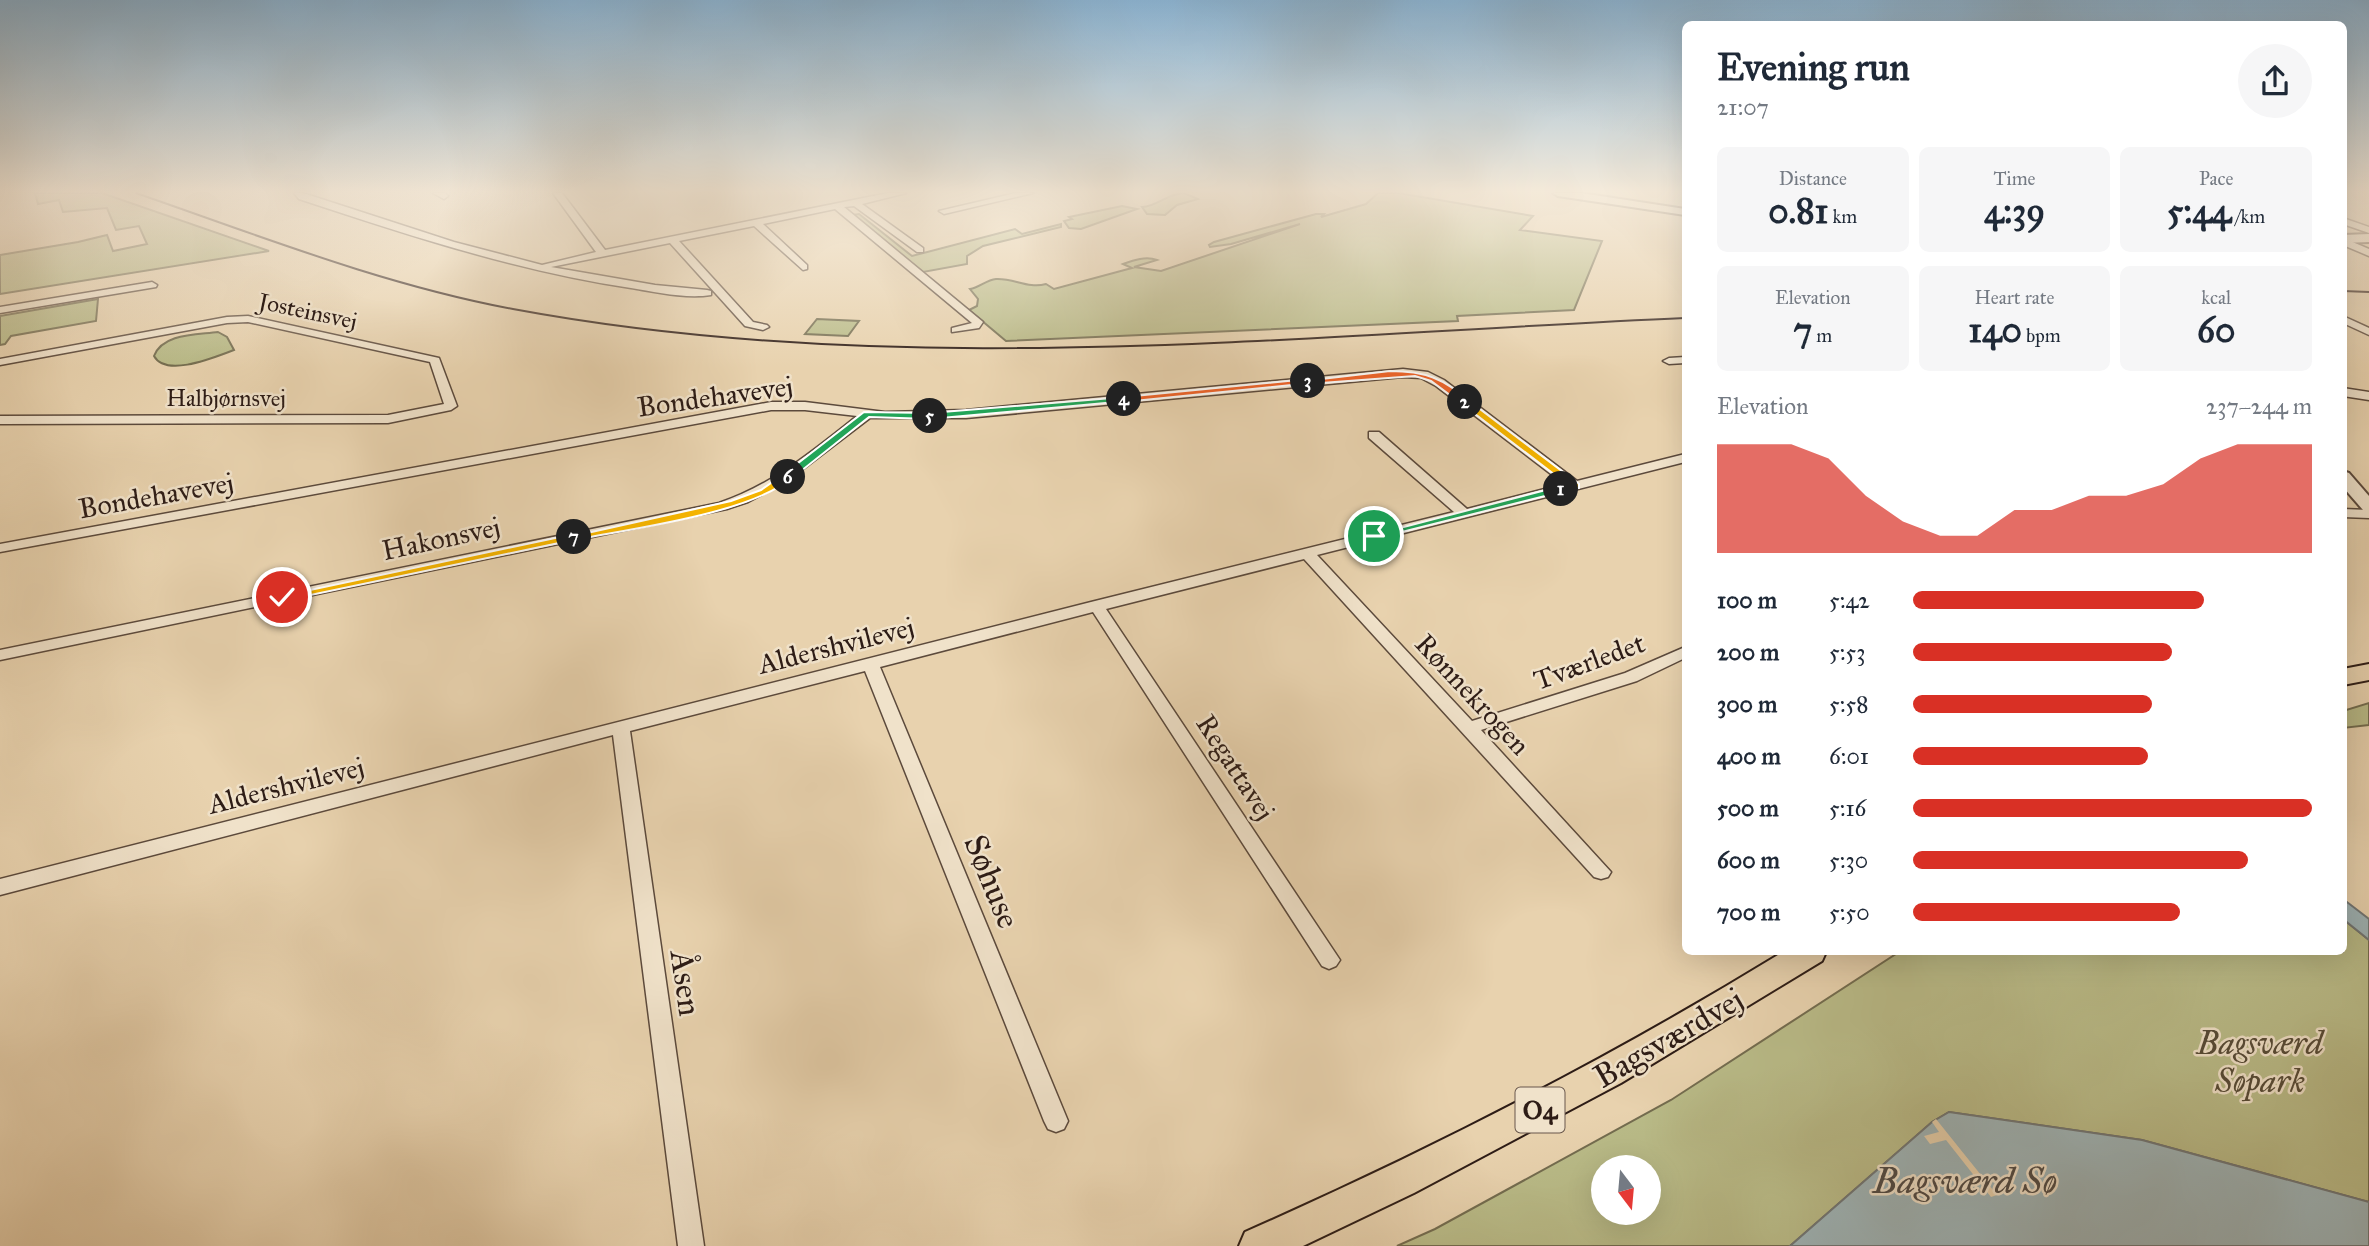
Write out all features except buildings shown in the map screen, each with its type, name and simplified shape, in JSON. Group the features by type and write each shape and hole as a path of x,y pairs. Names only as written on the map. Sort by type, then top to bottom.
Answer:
{"main road":[{"path":"2347,676 2369,672"},
{"name":"Bagsværdvej","path":"1259,1246 1438,1163 1520,1121 1595,1081 1805,955"}],"street":[{"path":"476,251 594,279 706,293"},
{"path":"538,267 617,251"},
{"path":"683,251 748,324 764,327"},
{"path":"786,251 803,267"},
{"path":"892,251 978,321 975,326 956,330"},
{"path":"0,310 152,285"},
{"name":"Josteinsvej","path":"0,362 248,318 435,360 451,406"},
{"path":"2347,321 2367,331"},
{"path":"1669,361 1682,360"},
{"name":"Bondehavevej","path":"0,548 771,406 805,406 867,414 966,414 1390,373 1416,373 1440,383 1575,486"},
{"path":"2347,393 2369,396"},
{"name":"Halbjørnsvej","path":"0,420 388,419 451,406"},
{"name":"Hakonsvej","path":"0,655 722,506 764,492 782,481 867,414"},
{"path":"1374,435 1464,514"},
{"name":"Aldershvilevej","path":"0,887 871,666 1096,605 1682,459"},
{"path":"2347,481 2369,506"},
{"path":"2347,513 2369,514"},
{"name":"Rønnekrogen","path":"1307,553 1601,872"},
{"name":"Regattavej","path":"1096,605 1329,960"},
{"name":"Tværledet","path":"1469,728 1620,681 1682,653"},
{"name":"Søhuse","path":"871,666 1056,1121"},
{"name":"Åsen","path":"621,729 691,1246"}],"green space":[{"path":"23,251 268,251 0,294 0,255"},
{"path":"897,251 906,251 912,256 931,251 975,251 967,256 967,264 923,272"},
{"path":"1220,251 1598,251 1574,310 1457,316 1458,321 1006,341 969,310 977,306 978,299 970,289 992,280 1046,284 1054,289 1132,268 1123,264 1144,258 1157,260 1134,267 1161,271"},
{"path":"98,299 96,321 11,336 5,344 0,345 0,316"},
{"path":"817,319 859,321 848,336 805,334"},
{"path":"218,332 227,337 234,350 180,366 160,362 154,356 158,348 173,339"},
{"path":"2369,703 2369,725 2347,728 2347,710"},
{"name":"Bagsværd Søpark","path":"2347,922 2369,940 2369,1202 2142,1140 1949,1112 1932,1122 1790,1246 1397,1246 1435,1229 1671,1100 1894,955 2347,955"}],"water":[{"path":"2347,902 2369,919 2369,940 2347,922"},
{"name":"Bagsværd Sø","path":"1949,1112 2142,1140 2369,1202 2369,1246 1790,1246 1932,1122"}],"pier":[{"path":"1936,1119 1997,1195 1991,1197 1946,1140 1930,1144 1924,1136 1939,1132 1932,1122"}],"tram line":[{"path":"303,251 417,287 513,309 658,331 804,343 951,348 1098,347 1245,342 1682,318"},
{"path":"2347,291 2369,292"}],"route":[{"path":"282,597 712,509 744,500 782,481 867,414 966,414 1390,373 1416,373 1440,383 1575,486 1374,536"}]}
